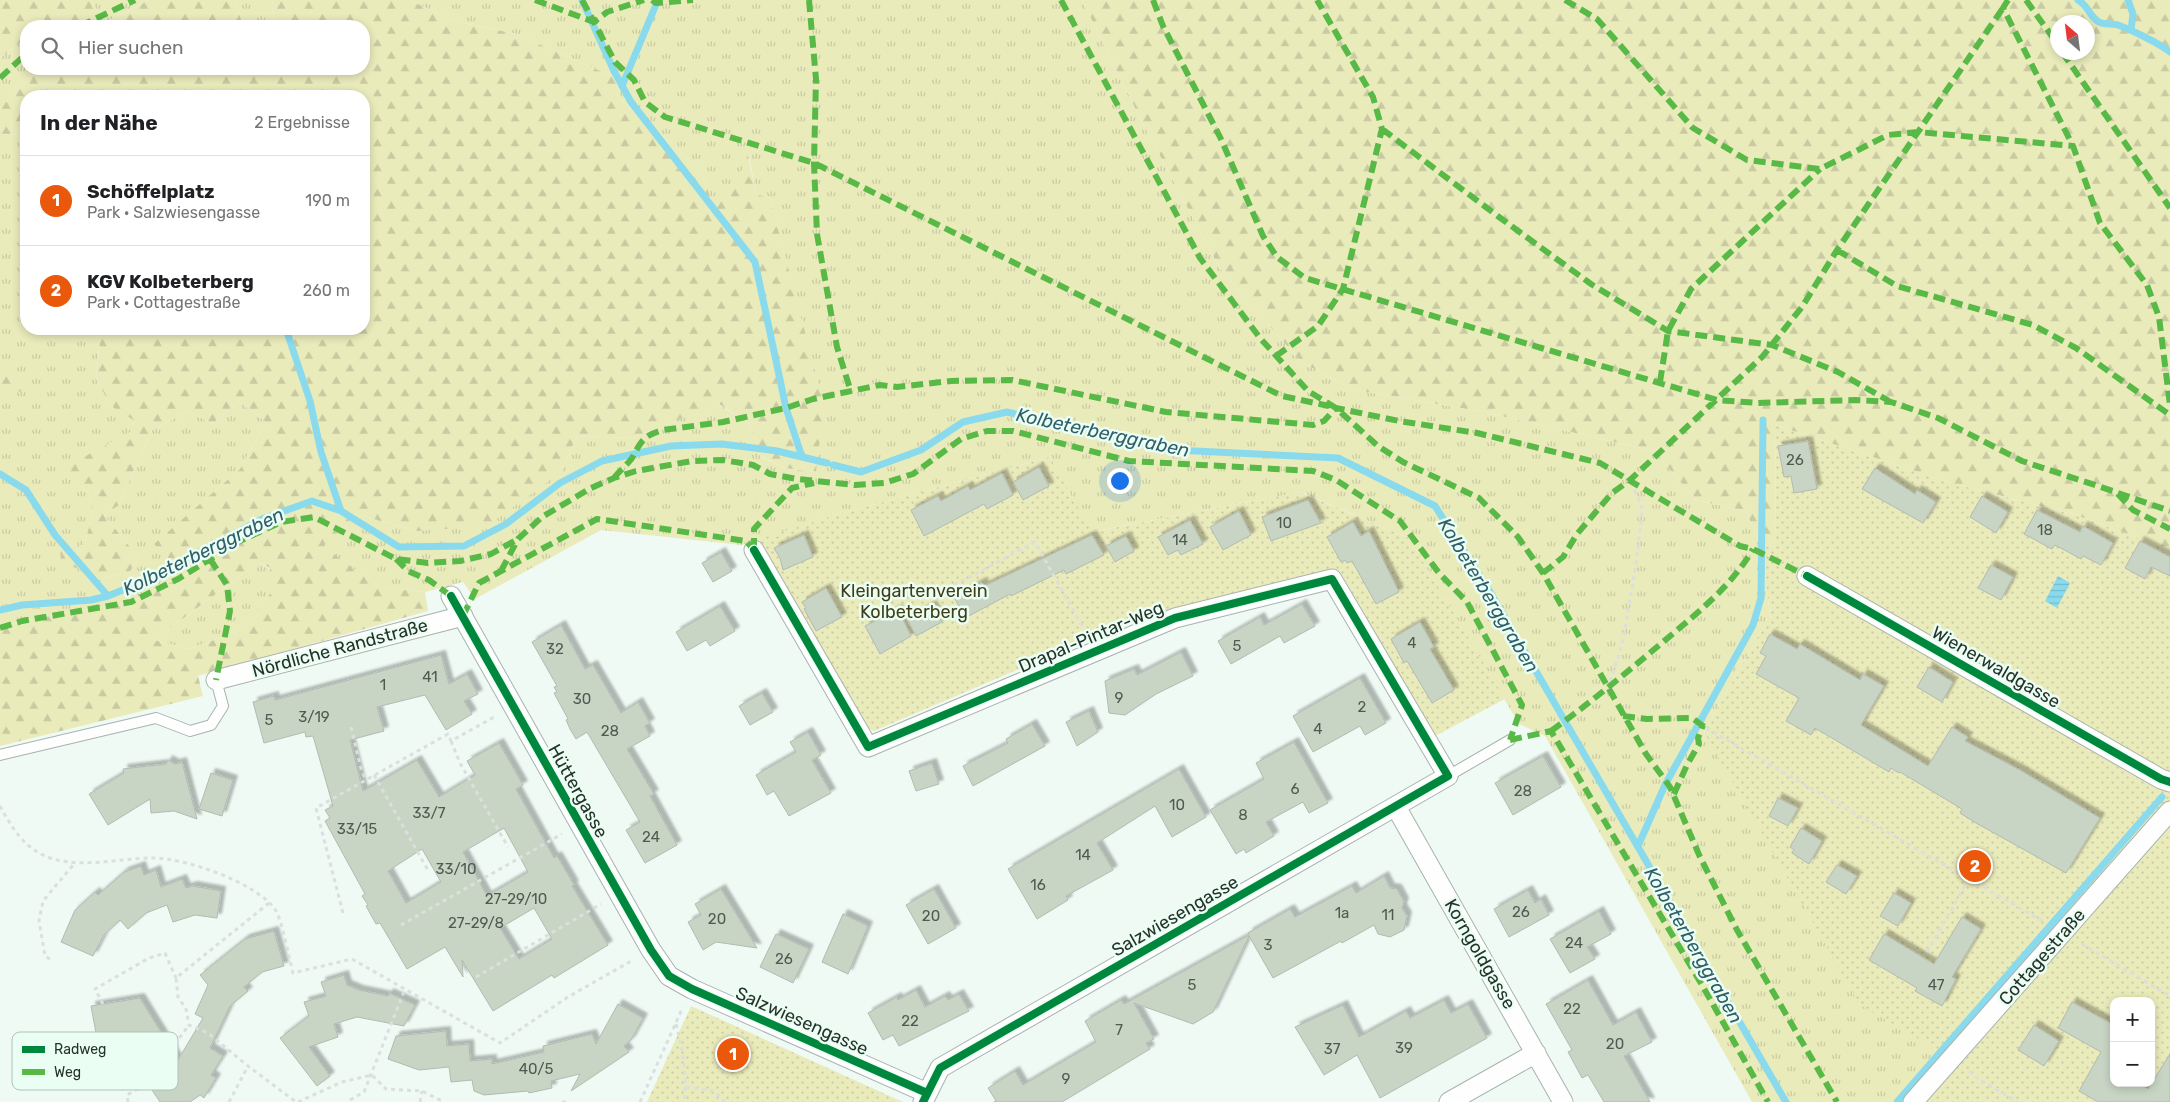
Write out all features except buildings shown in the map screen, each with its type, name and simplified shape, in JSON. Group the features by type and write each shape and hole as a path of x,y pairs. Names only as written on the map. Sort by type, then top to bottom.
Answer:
{"street":[{"name":"Drapal-Pintar-Weg","path":"754,550 868,747 1175,618 1332,579 1448,776"},
{"name":"Wienerwaldgasse","path":"1807,576 2161,779 2170,782"},
{"name":"Hüttergasse","path":"452,596 651,950 669,976 692,989"},
{"name":"Nördliche Randstraße","path":"216,680 463,616"},
{"name":"Salzwiesengasse","path":"692,989 925,1097 940,1068 1448,776"},
{"name":"Korngoldgasse","path":"1396,807 1563,1102"},
{"name":"Cottagestraße","path":"1913,1102 2170,811"},
{"path":"1449,1102 1536,1053"}],"lane":[{"path":"0,756 156,718 190,731 212,725 223,706 216,680"},
{"path":"1448,776 1510,740"}],"path":[{"path":"1608,689 1623,642 1642,513 1641,504 1630,480"},
{"path":"947,589 1035,542 1096,651"},
{"path":"451,741 514,706"},
{"path":"351,727 361,769 366,780"},
{"path":"1706,728 2170,996"},
{"path":"343,913 316,808 448,734 460,764 508,847"},
{"path":"374,775 429,872"},
{"path":"0,806 16,834 41,854 74,864 155,858 202,868 250,886 276,912 293,973 352,959 500,1043 568,997 651,950"},
{"path":"401,925 580,824"},
{"path":"50,959 45,956 38,922 43,900 74,864"},
{"path":"1927,952 1969,879"},
{"path":"476,977 619,893"},
{"path":"176,978 269,903"},
{"path":"103,1004 95,989 149,958 166,954 176,978 178,997 186,1009 189,1025 178,1040"},
{"path":"350,1100 364,1092 405,989"},
{"path":"640,1102 692,989"},
{"path":"676,1023 683,1051 686,1087 684,1102"},
{"path":"189,1025 208,1032 248,1066 297,1102 342,1082 372,1075"},
{"path":"1954,1057 1980,1080 2018,1102"},
{"path":"229,1102 248,1066"},
{"path":"372,1075 386,1089 422,1091 444,1102"},
{"path":"686,1087 714,1091 725,1102"},
{"path":"128,1102 127,1095 136,1090"},
{"path":"420,1102 422,1091"},
{"path":"562,1102 570,1102"}],"green space":[{"path":"0,0 91,0 102,20 20,20 20,43 0,58"},
{"path":"91,0 149,0 110,20 102,20"},
{"path":"149,0 235,0 241,20 110,20"},
{"path":"235,0 272,0 274,20 241,20"},
{"path":"272,0 410,0 450,20 516,34 614,77 622,101 700,168 711,199 729,199 748,155 756,194 770,198 824,405 816,472 785,468 760,456 750,424 719,404 632,438 577,436 561,472 487,526 418,531 355,514 323,546 379,587 425,592 428,611 198,676 203,696 0,746 0,628 22,621 131,602 178,579 209,560 168,558 154,544 240,469 266,422 239,402 212,424 189,411 152,430 119,505 104,515 139,558 129,573 104,577 61,563 60,549 84,545 93,513 88,492 60,470 130,432 135,421 111,406 96,379 100,335 370,335 370,90 20,90 20,135 0,134 0,108 32,75 370,75 370,20 274,20","holes":["259,562 270,568 270,594 236,632 189,649 154,640"]},
{"path":"410,0 1082,0 1140,118 1219,267 1300,361 1350,389 1484,412 1654,451 1696,500 1746,511 1762,548 1770,615 1704,732 1936,1048 1945,1054 1901,1102 1752,1102 1545,736 1519,724 1409,538 1301,492 1091,532 1050,457 843,513 741,545 601,530 475,599 463,582 425,592 379,587 322,546 355,514 418,531 561,472 577,436 632,438 718,404 750,424 761,457 785,468 816,472 823,405 770,198 756,194 749,156 729,199 711,199 700,168 622,101 614,77 516,34 450,20"},
{"path":"1082,0 2170,0 2170,550 2076,515 1951,483 1775,425 1776,545 1762,548 1746,511 1696,500 1654,451 1484,412 1350,389 1300,361 1219,267 1140,118"},
{"path":"20,43 20,75 32,75 0,108 0,58"},
{"path":"0,134 20,135 20,335 100,335 96,379 111,406 135,420 131,432 61,470 88,492 93,513 84,545 60,549 104,577 129,573 139,558 104,515 119,505 152,430 189,411 212,424 239,402 266,422 240,469 155,544 168,558 210,559 178,579 131,602 22,621 0,628"},
{"path":"0,362 38,390 0,393"},
{"path":"1775,425 1951,483 2076,515 2170,550 2170,1102 1901,1102 1945,1054 1860,1005 1704,732 1770,615 1762,548 1776,545"},
{"name":"Kleingartenverein Kolbeterberg","path":"1050,457 1092,532 1300,492 1409,538 1505,699 1435,736 1339,570 1139,618 874,731 867,728 759,539 843,513"},
{"path":"259,562 270,569 270,594 236,632 189,649 154,640"},
{"path":"691,1006 903,1102 647,1102"}],"water":[{"path":"2058,576 2070,583 2057,608 2045,601"}],"waterway":[{"path":"582,0 614,71 631,102 755,262 786,408 802,457"},
{"path":"622,86 658,0"},
{"path":"2078,0 2099,22 2116,24 2170,52"},
{"path":"2128,0 2133,14 2131,30"},
{"path":"288,335 310,401 321,452 341,511"},
{"name":"Kolbeterberggraben","path":"833,465 861,472 921,450 963,422 1007,412 1175,450 1338,458 1435,506 1490,592 1786,1102"},
{"path":"1638,846 1665,785 1753,625 1761,598 1763,420"},
{"name":"Kolbeterberggraben","path":"0,610 22,605 91,600 108,596 142,582 262,519 312,501 341,511 399,547 464,546 506,524 560,483 602,461 671,446 722,444 777,451 827,463"},
{"path":"0,474 26,490 55,535 108,596"},
{"path":"1897,1102 2162,797"}],"marked path":[{"path":"93,20 135,0"},
{"path":"535,0 594,22 615,62 634,80 645,102 665,117 814,163 1282,396 1329,406"},
{"path":"582,0 594,22 607,12 644,0"},
{"path":"652,0 656,3 693,0"},
{"path":"809,0 816,79 814,163 817,234 837,347 851,392"},
{"path":"1061,0 1200,258 1260,338 1308,391 1336,408 1378,446 1403,462 1479,498 1518,537 1543,573 1646,754 1670,787 1700,857 1737,930 1837,1102"},
{"path":"1153,0 1163,26 1221,139 1263,236 1277,257 1305,278 1717,400 1758,403 1855,400 1891,402 1938,418 2022,461 2116,492 2133,510 2170,529"},
{"path":"1276,356 1318,326 1343,289 1382,129 1373,97 1317,0"},
{"path":"1565,0 1597,19 1693,128 1747,160 1820,169 1888,135 1918,132 2073,146"},
{"path":"2008,0 2003,8 2073,146 2100,223 2147,285 2159,317 2170,405"},
{"path":"2026,0 2050,34"},
{"path":"1543,573 1563,557 1577,534 1612,493 1630,480 1762,357 1802,307 1837,250 2003,8"},
{"path":"0,78 20,60"},
{"path":"2068,60 2170,208"},
{"path":"1382,129 1591,284 1668,331 1772,345 1838,372 1889,401"},
{"path":"1660,382 1668,331 1691,289 1820,169"},
{"path":"1837,250 1897,286 2033,325 2076,348 2170,415"},
{"path":"614,478 631,460 638,447 647,437 663,430 723,422 786,408 813,399 880,385 897,387 951,381 1012,380 1166,412 1313,425 1324,421 1336,408 1399,421 1477,433 1600,463 1740,546 1753,549 1807,576"},
{"path":"501,571 518,539 542,517 591,488 636,471 692,461 723,460 753,465 770,474 797,479 855,485 884,483 913,474 961,439 987,431 1013,431 1129,461 1313,471 1336,480 1400,521 1439,573 1467,602 1522,705 1510,740"},
{"path":"754,550 754,529 792,488 814,483"},
{"path":"2118,493 2170,511"},
{"path":"0,628 22,621 131,602 178,579 238,542 281,522 314,517 396,559 428,563 460,561 491,554 518,539"},
{"path":"463,616 479,583 597,519 746,541 754,550"},
{"path":"1551,731 1608,688 1700,610 1724,588 1753,549"},
{"path":"210,559 227,585 230,611 216,680"},
{"path":"396,559 408,571 429,580 451,596"},
{"path":"1623,716 1647,719 1692,718 1706,728"},
{"path":"1674,794 1699,744 1698,738 1703,725"},
{"path":"1510,740 1551,731 1702,985 1768,1102"}],"cycle path":[{"path":"754,550 868,747 1175,618 1332,579 1448,776 940,1068 923,1102"},
{"path":"1807,576 2161,779 2170,782"},
{"path":"451,596 651,950 669,976 692,989 927,1093"}],"place":[{"name":"KGV Kolbeterberg","path":"1975,866"},
{"name":"Schöffelplatz","path":"733,1054"}]}
